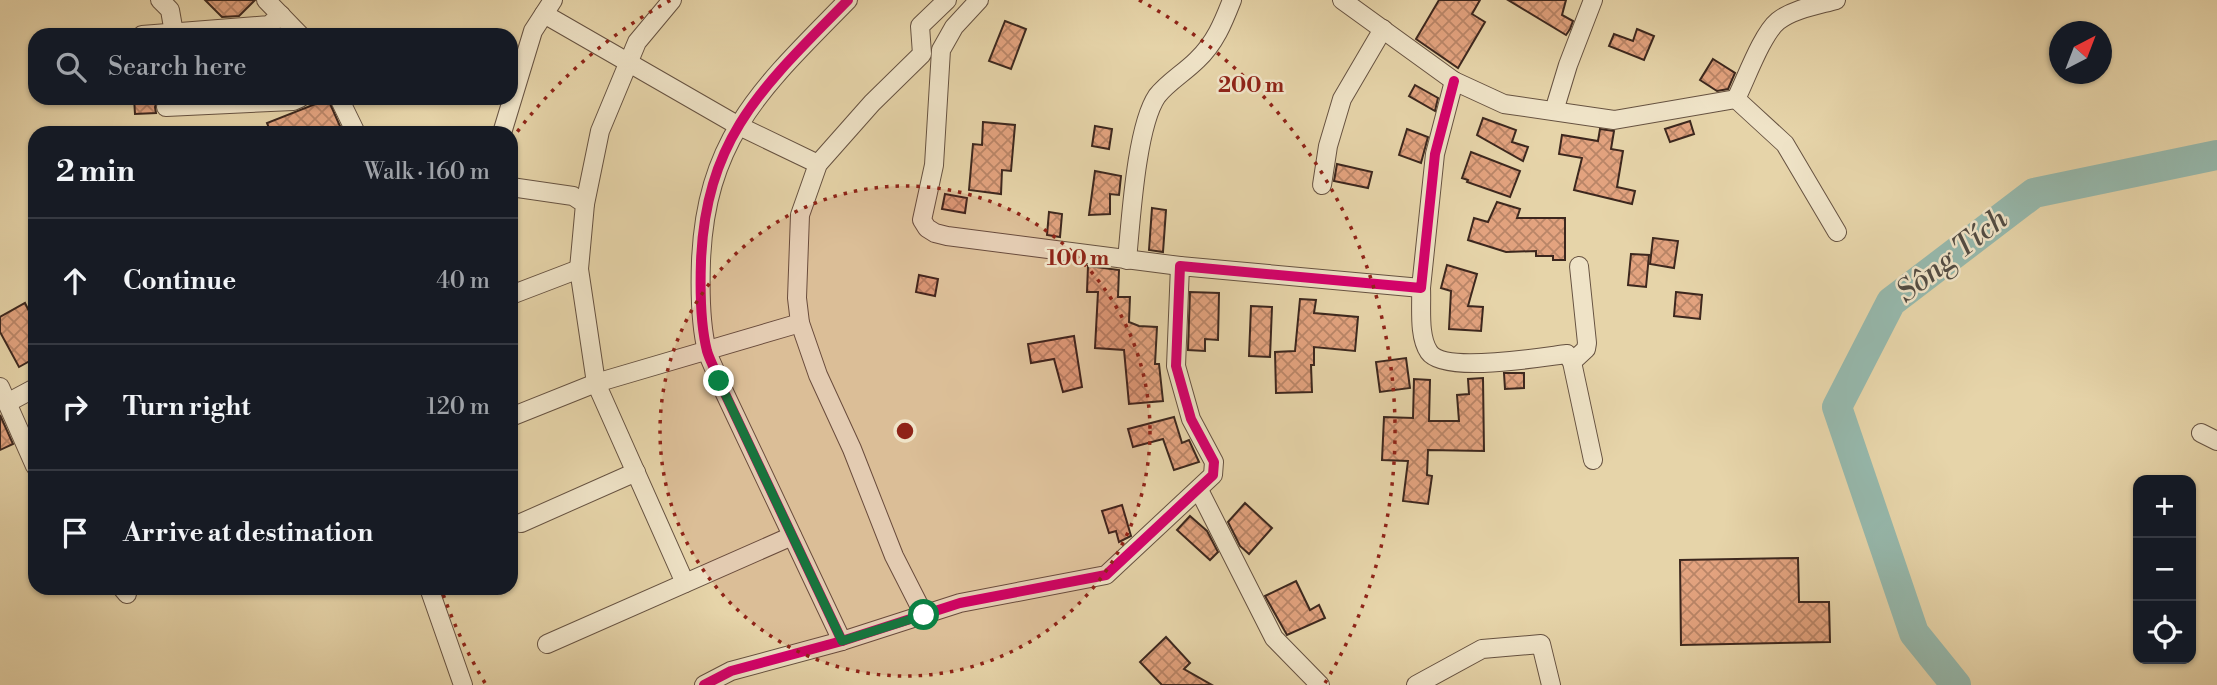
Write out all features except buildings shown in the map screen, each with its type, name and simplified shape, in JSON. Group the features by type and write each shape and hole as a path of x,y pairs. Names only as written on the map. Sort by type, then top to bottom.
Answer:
{"street":[{"path":"160,0 170,10 173,28"},
{"path":"266,0 293,28"},
{"path":"672,0 636,42 600,131 585,204 579,269 596,383 685,583"},
{"path":"842,641 708,351 700,290 702,226 715,173 737,125 771,79 848,0"},
{"path":"924,615 894,555 852,449 818,375 800,323 797,298 800,215 818,164 872,103 922,54 920,26 947,0"},
{"path":"979,0 954,27 941,50 934,165 922,220 927,228 947,236 1127,260 1421,288"},
{"path":"1127,260 1146,119 1156,98 1211,45 1232,0"},
{"path":"1342,0 1454,81 1504,104 1614,120 1735,99"},
{"path":"1554,111 1593,0"},
{"path":"1735,99 1770,31 1780,19 1794,12 1836,0"},
{"path":"518,80 533,31 548,7 628,63 737,125 818,164"},
{"path":"233,28 269,25 281,15"},
{"path":"1322,185 1328,146 1342,99 1383,29"},
{"path":"1454,81 1435,153 1421,288 1425,345 1430,354 1450,362 1488,362 1567,354 1573,362 1592,460"},
{"path":"1735,99 1785,144 1837,232"},
{"path":"166,107 217,105"},
{"path":"342,105 352,126"},
{"path":"504,126 511,105"},
{"path":"518,188 573,196 585,204"},
{"path":"704,685 731,671 842,641 960,603 1106,575 1213,475 1214,462 1191,419 1176,366 1180,266"},
{"path":"1573,362 1586,349 1587,343 1579,266"},
{"path":"518,292 579,269"},
{"path":"518,414 596,383 800,323"},
{"path":"28,390 4,395 28,450"},
{"path":"2200,433 2217,441"},
{"path":"521,523 636,472"},
{"path":"1199,490 1274,638 1320,685"},
{"path":"547,644 792,536"},
{"path":"431,595 463,685"},
{"path":"1416,685 1482,649 1541,644 1551,685"}],"waterway":[{"name":"Sông Tích","path":"1956,685 1914,633 1837,407 1891,302 2034,193 2217,155"}],"cycle path":[{"path":"842,641 707,351 701,306 701,261 705,217 728,145 767,86 848,0"},
{"path":"704,685 731,671 842,641 960,603 1106,575 1213,475 1214,462 1191,419 1176,366 1180,266 1421,288 1435,154 1454,81"}],"route":[{"path":"719,381 842,641 924,615"}]}
